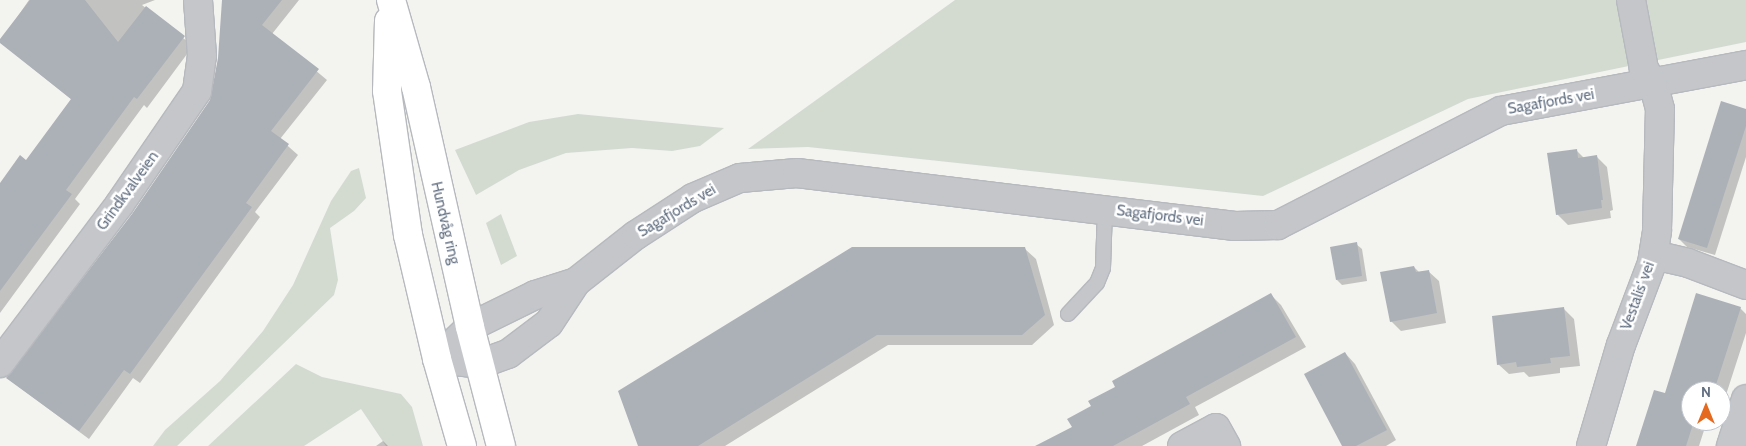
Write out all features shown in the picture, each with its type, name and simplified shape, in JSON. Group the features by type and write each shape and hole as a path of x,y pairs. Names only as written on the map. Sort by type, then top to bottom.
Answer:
{"main road":[{"name":"Hundvåg ring","path":"390,0 416,87 470,327 501,446"},
{"name":"Hundvåg ring","path":"390,0 387,91 391,130 408,235 437,359 462,446"}],"street":[{"name":"Grindkvalveien","path":"0,363 118,205 197,91 202,56 198,0"},
{"name":"Vestalis' vei","path":"1591,446 1621,344 1654,255 1660,109 1653,83 1644,69 1631,0"},
{"name":"Sagafjords vei","path":"437,359 480,364 508,354 549,323 576,282 636,235 693,198 725,183 759,175 806,174 1105,208 1235,226 1278,225 1501,111 1746,65"},
{"path":"1654,255 1688,263 1746,285"},
{"name":"Sagafjords vei","path":"437,359 470,327 534,295 576,282"},
{"path":"1731,446 1746,399"},
{"path":"1182,446 1216,428 1226,446"}],"lane":[{"path":"1068,314 1098,283 1103,268 1105,208"}],"shaded area":[{"path":"955,0 1746,0 1746,42 1468,99 1263,196 808,147 748,149"},
{"path":"578,114 724,128 700,146 672,151 632,148 566,153 519,170 476,195 455,150 529,122"},
{"path":"359,168 366,198 354,211 330,228 338,280 334,295 177,446 153,446 165,430 220,381 263,331 293,285 331,201 351,171"},
{"path":"501,214 517,256 501,265 486,223"},
{"path":"296,364 322,377 401,394 412,407 423,446 386,446 361,409 304,446 208,446"}],"building":[{"path":"30,0 85,0 118,42 146,6 185,36 137,99 134,97 66,190 72,194 0,291 0,183 20,155 26,160 71,99 0,43 0,39"},
{"path":"222,0 282,0 262,25 319,69 271,131 289,144 246,203 252,207 130,374 124,370 79,431 6,378 132,214 210,100 218,58"},
{"path":"1721,101 1746,109 1746,126 1707,248 1678,239"},
{"path":"1577,149 1578,158 1597,155 1603,200 1601,200 1602,208 1556,215 1547,153"},
{"path":"1357,242 1362,276 1336,280 1330,247"},
{"path":"852,247 1025,247 1045,315 1022,335 877,335 698,446 638,446 618,391"},
{"path":"1414,266 1416,272 1429,270 1437,313 1390,322 1380,272"},
{"path":"1271,293 1296,337 1186,397 1190,404 1113,446 1035,446 1072,427 1067,419 1091,406 1088,401 1115,387 1112,381"},
{"path":"1696,293 1741,307 1717,381 1681,381 1681,431 1691,431 1686,446 1636,446 1654,390 1665,393"},
{"path":"1564,307 1570,356 1550,358 1551,363 1517,367 1516,362 1497,365 1492,316"},
{"path":"1345,352 1387,430 1356,446 1342,446 1304,374"}]}
